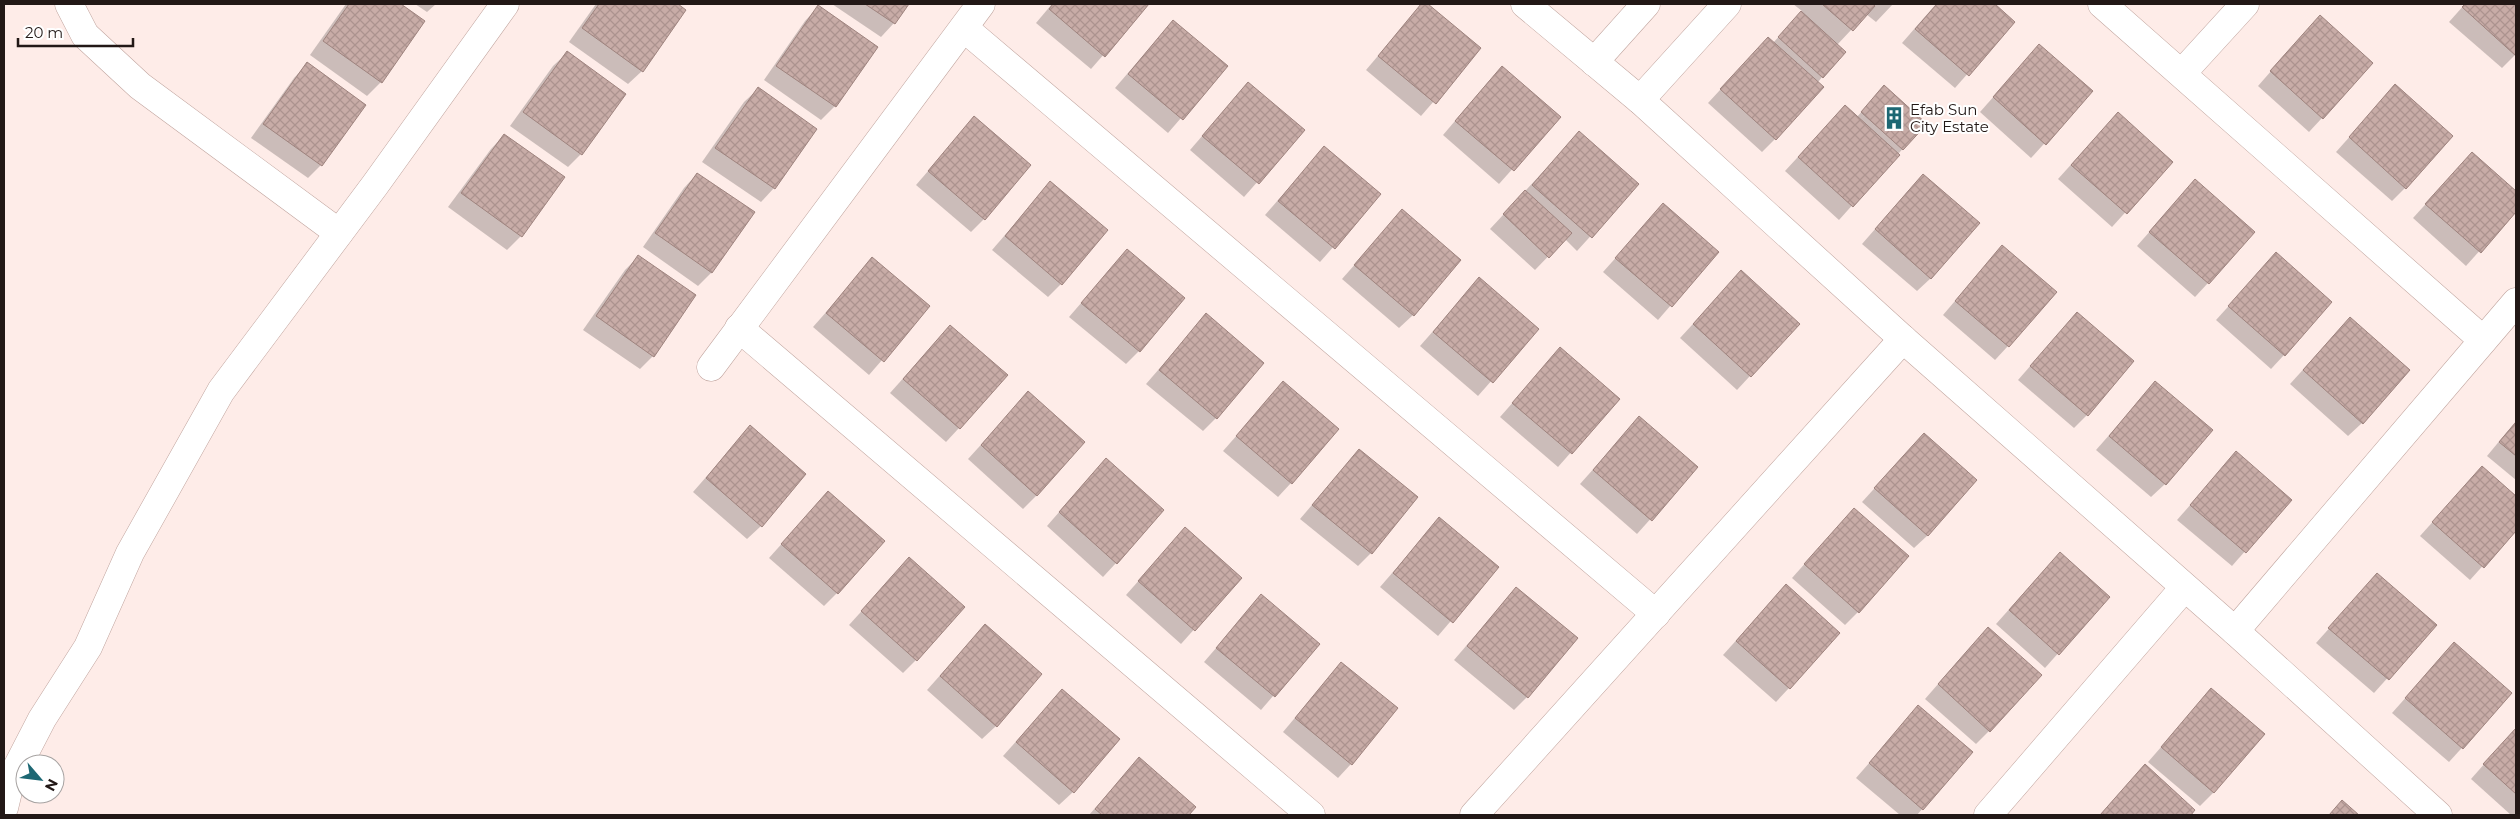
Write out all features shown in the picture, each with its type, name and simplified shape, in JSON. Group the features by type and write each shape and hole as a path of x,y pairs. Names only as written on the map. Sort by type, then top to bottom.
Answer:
{"street":[{"path":"69,4 85,35 140,86 339,233"},
{"path":"4,808 11,779 42,719 88,647 130,553 221,390 339,233 505,4"},
{"path":"711,367 981,4"},
{"path":"1525,4 1640,100 1903,339 2235,631 2438,815"},
{"path":"1594,62 1646,4"},
{"path":"1640,100 1727,4"},
{"path":"2102,4 2483,340"},
{"path":"2182,73 2245,4"},
{"path":"964,28 1656,614"},
{"path":"2235,631 2516,302"},
{"path":"739,328 1311,815"},
{"path":"1474,815 1903,339"},
{"path":"1988,815 2184,588"}],"building":[{"path":"349,4 401,4 425,21 382,83 323,41"},
{"path":"599,4 678,4 686,10 643,72 582,28"},
{"path":"865,4 909,4 895,24"},
{"path":"1053,4 1149,4 1105,57 1049,9"},
{"path":"1421,4 1428,4 1481,48 1436,104 1378,56"},
{"path":"1822,4 1873,4 1875,6 1853,31"},
{"path":"1937,4 1995,4 2015,22 1969,76 1915,29"},
{"path":"2465,4 2516,4 2516,56 2462,7"},
{"path":"818,5 878,47 836,107 776,66"},
{"path":"1801,11 1846,52 1823,78 1778,37"},
{"path":"2320,15 2373,63 2323,119 2270,71"},
{"path":"1173,20 1228,66 1183,120 1128,74"},
{"path":"1768,37 1824,87 1776,140 1720,89"},
{"path":"2039,44 2093,91 2046,145 1993,97"},
{"path":"567,51 626,94 582,155 523,112"},
{"path":"307,62 366,105 322,166 263,124"},
{"path":"1502,66 1561,117 1514,171 1455,121"},
{"path":"1248,82 1305,130 1259,184 1202,136"},
{"path":"2395,84 2453,136 2406,189 2349,137"},
{"name":"Efab Sun City Estate","path":"1884,85 1927,124 1903,150 1861,112"},
{"path":"758,87 817,129 775,189 715,148"},
{"path":"1845,105 1900,155 1853,207 1798,157"},
{"path":"2118,112 2173,162 2127,214 2071,165"},
{"path":"974,116 1031,165 985,220 928,171"},
{"path":"1579,131 1639,184 1592,238 1532,185"},
{"path":"504,134 565,177 522,237 461,193"},
{"path":"1324,146 1381,194 1335,249 1278,201"},
{"path":"2472,152 2516,191 2516,212 2481,253 2425,204"},
{"path":"697,173 755,212 712,273 655,233"},
{"path":"1923,174 1980,223 1931,279 1875,229"},
{"path":"2195,179 2255,232 2209,284 2149,232"},
{"path":"1050,181 1108,230 1062,285 1005,236"},
{"path":"1525,190 1572,233 1549,258 1503,214"},
{"path":"1663,203 1719,252 1672,307 1615,258"},
{"path":"1402,209 1461,260 1414,316 1354,265"},
{"path":"2002,245 2057,292 2009,347 1955,301"},
{"path":"1127,249 1185,298 1140,352 1081,303"},
{"path":"2276,252 2332,302 2285,356 2228,306"},
{"path":"638,255 696,295 654,357 596,316"},
{"path":"872,257 930,306 884,362 826,313"},
{"path":"1741,270 1800,324 1751,377 1693,324"},
{"path":"1479,277 1539,329 1493,383 1433,332"},
{"path":"2077,312 2134,361 2088,416 2030,366"},
{"path":"1206,313 1264,363 1217,419 1159,370"},
{"path":"2350,317 2410,370 2363,424 2303,370"},
{"path":"950,325 1008,375 960,429 903,379"},
{"path":"1560,347 1620,399 1572,454 1512,403"},
{"path":"1283,381 1339,429 1292,484 1236,436"},
{"path":"2155,381 2213,430 2166,485 2109,436"},
{"path":"1028,391 1085,442 1037,496 981,445"},
{"path":"1639,416 1698,467 1652,521 1593,470"},
{"path":"2516,422 2516,456 2499,442"},
{"path":"750,425 806,474 762,527 706,478"},
{"path":"1924,433 1977,480 1928,536 1874,488"},
{"path":"1359,449 1418,497 1372,554 1312,505"},
{"path":"2236,451 2292,500 2246,553 2190,505"},
{"path":"1106,458 1164,510 1117,564 1059,512"},
{"path":"2482,466 2516,496 2516,531 2484,568 2432,522"},
{"path":"828,491 885,541 838,594 781,544"},
{"path":"1854,508 1909,556 1859,613 1804,564"},
{"path":"1439,517 1499,567 1453,623 1393,573"},
{"path":"1185,527 1242,578 1195,631 1138,581"},
{"path":"2060,552 2110,597 2059,655 2009,610"},
{"path":"909,557 965,607 917,661 861,611"},
{"path":"2377,573 2437,625 2389,680 2328,628"},
{"path":"1786,584 1840,633 1790,689 1736,641"},
{"path":"1516,587 1578,638 1528,698 1467,646"},
{"path":"1261,594 1320,644 1275,697 1216,648"},
{"path":"985,624 1042,674 997,727 940,676"},
{"path":"1988,627 2042,675 1990,732 1938,684"},
{"path":"2454,642 2512,693 2463,749 2405,698"},
{"path":"1341,662 1398,708 1352,765 1295,718"},
{"path":"2211,688 2265,734 2214,793 2161,747"},
{"path":"1062,689 1120,739 1074,793 1016,742"},
{"path":"1918,705 1973,752 1923,810 1869,763"},
{"path":"2516,728 2516,794 2483,764"},
{"path":"1139,757 1196,807 1189,815 1102,815 1095,809"},
{"path":"2145,764 2195,810 2191,815 2100,815"},
{"path":"2342,800 2359,815 2329,815"}],"place":[{"name":"Efab Sun City Estate","path":"1894,118"}]}
